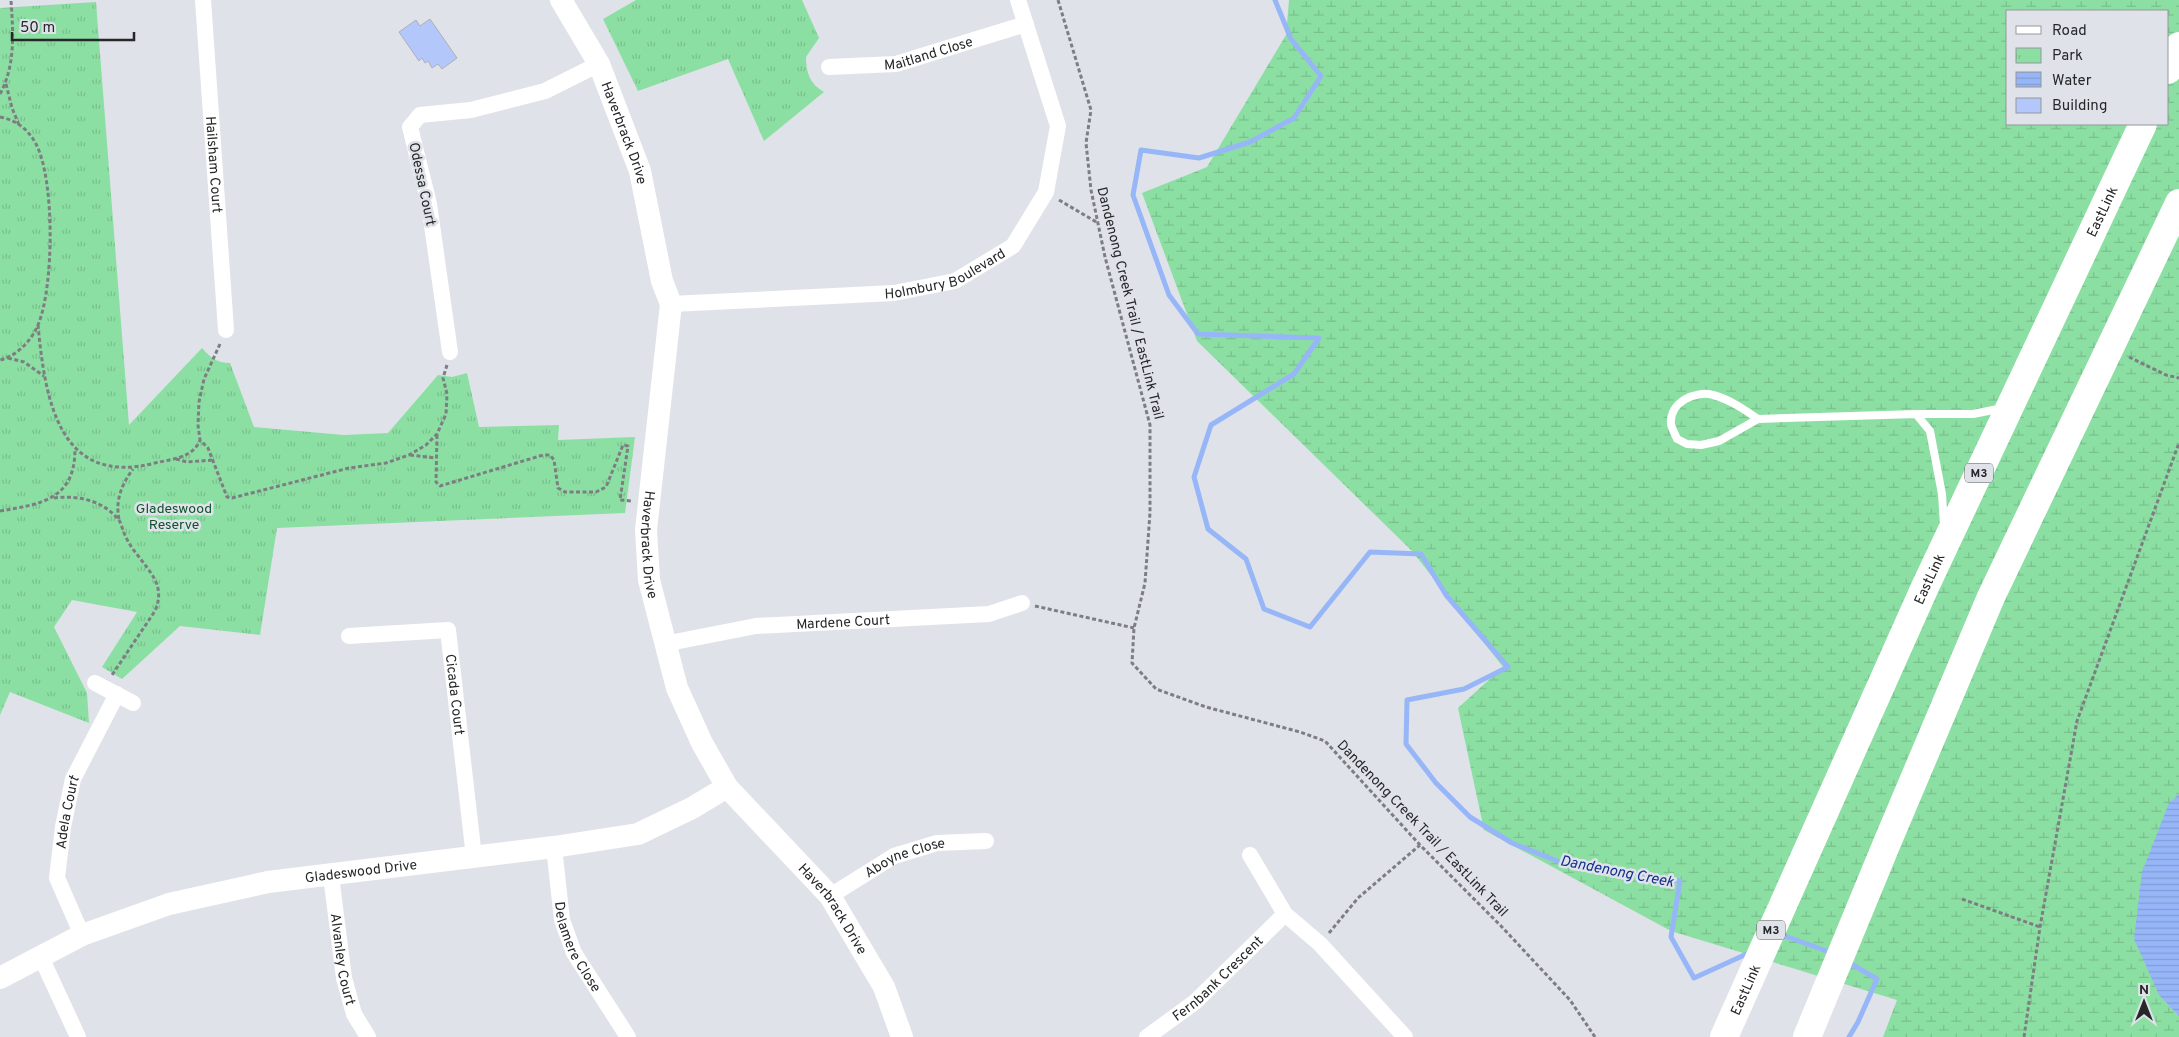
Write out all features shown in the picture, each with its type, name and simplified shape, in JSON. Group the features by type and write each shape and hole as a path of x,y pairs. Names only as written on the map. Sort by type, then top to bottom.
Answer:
{"highway":[{"path":"2169,68 2179,46"},
{"name":"EastLink","path":"1724,1037 1945,545 2143,125"},
{"path":"1807,1037 1991,597 2179,203"}],"street":[{"name":"Hailsham Court","path":"202,0 226,330"},
{"name":"Haverbrack Drive","path":"562,0 598,64 640,171 662,281 671,304 646,530 649,580 664,644 677,688 702,743 727,787 830,896 884,987 902,1037"},
{"name":"Holmbury Boulevard","path":"671,304 894,293 955,281 1013,246 1046,192 1058,126 1018,0"},
{"name":"Maitland Close","path":"829,67 896,64 1026,24"},
{"name":"Odessa Court","path":"450,352 429,204 410,127 420,115 471,110 545,91 598,64"},
{"name":"Mardene Court","path":"664,644 756,626 989,614 1022,603"},
{"name":"Cicada Court","path":"349,636 448,630 474,857"},
{"path":"105,688 133,703"},
{"name":"Adela Court","path":"82,936 57,878 62,827 72,779 105,688"},
{"name":"Gladeswood Drive","path":"0,978 82,936 169,904 268,882 331,876 638,834 692,808 727,787"},
{"name":"Aboyne Close","path":"830,896 894,856 937,843 986,841"},
{"name":"Delamere Close","path":"554,847 562,920 574,953 628,1037"},
{"path":"1250,855 1285,914 1320,944 1405,1037"},
{"name":"Alvanley Court","path":"331,876 344,978 354,1014 368,1037"},
{"name":"Fernbank Crescent","path":"1147,1037 1195,1002 1285,914"},
{"path":"41,956 78,1037"}],"lane":[{"path":"1758,419 1713,395 1699,394 1687,398 1678,405 1672,414 1671,424 1677,439 1688,444 1701,445 1719,440 1758,419 1973,414 2010,406"},
{"path":"1916,414 1930,431 1942,494 1945,545"}],"path":[{"path":"0,94 6,83 14,48 11,0"},
{"name":"Dandenong Creek Trail / EastLink Trail","path":"1058,0 1091,110 1086,143 1091,190 1105,257 1150,425 1150,513 1145,583 1134,628 1132,663 1156,689 1206,707 1300,732 1325,741 1420,845 1501,926 1570,1000 1595,1037"},
{"path":"0,360 8,358 25,345 38,324 46,291 48,252 47,189 41,156 35,143 20,124 8,96 6,83"},
{"path":"0,118 20,124"},
{"path":"1046,192 1098,223"},
{"path":"38,324 44,376 59,424 75,448 83,456 119,469 133,468 187,455 197,448 200,440 199,402 204,379 226,330"},
{"path":"2110,348 2166,376 2179,378"},
{"path":"200,440 208,448 227,497 232,498 349,468 386,463 409,455 426,445 437,434 446,414 447,394 443,378 450,352"},
{"path":"8,358 24,362 44,376"},
{"path":"437,434 436,482 440,486 543,455 550,455 554,460 558,488 565,492 596,492 606,487 624,445 628,446 620,500 648,502"},
{"path":"2024,1037 2040,927 2077,722 2179,443"},
{"path":"54,498 61,491 72,473 75,448"},
{"path":"409,455 436,458"},
{"path":"175,458 187,462 213,460"},
{"path":"105,688 160,600 158,588 150,570 136,553 125,535 119,520 117,510 120,493 133,468"},
{"path":"0,511 54,498 72,496 90,500 119,520"},
{"path":"1022,603 1134,628"},
{"path":"1320,944 1358,898 1420,845"},
{"path":"1962,899 2040,927"}],"green space":[{"path":"636,0 802,0 819,38 806,57 808,73 812,82 824,92 764,141 728,59 638,91 603,19"},
{"path":"1289,0 2179,0 2179,1037 1883,1037 1897,1000 1671,931 1484,830 1458,708 1503,667 1412,551 1197,341 1142,193 1207,167 1286,35"},
{"name":"Gladeswood Reserve","path":"96,2 129,425 202,348 214,359 230,363 254,427 344,435 388,433 438,375 452,377 467,373 479,427 559,425 558,440 635,437 625,513 277,528 260,635 180,626 122,679 102,667 137,612 72,600 54,627 87,693 89,723 10,692 0,715 0,8"}],"water":[{"path":"2179,794 2179,1016 2159,995 2134,939 2142,872 2169,803"}],"building":[{"path":"430,19 457,58 442,69 438,64 432,68 428,61 425,63 422,58 419,61 399,32 416,20 420,26"}],"waterway":[{"name":"Dandenong Creek","path":"1275,0 1291,39 1321,76 1294,118 1250,142 1199,158 1141,150 1133,195 1169,295 1198,334 1319,338 1294,374 1211,425 1194,477 1208,529 1246,559 1264,609 1310,627 1370,552 1421,554 1446,595 1508,667 1464,689 1407,700 1406,744 1436,783 1470,817 1512,843 1562,863 1680,881 1671,937 1694,978 1751,952"},
{"name":"Dandenong Creek","path":"1779,939 1785,936 1832,953"},
{"name":"Dandenong Creek","path":"1846,961 1877,979 1858,1022 1849,1037"}]}
